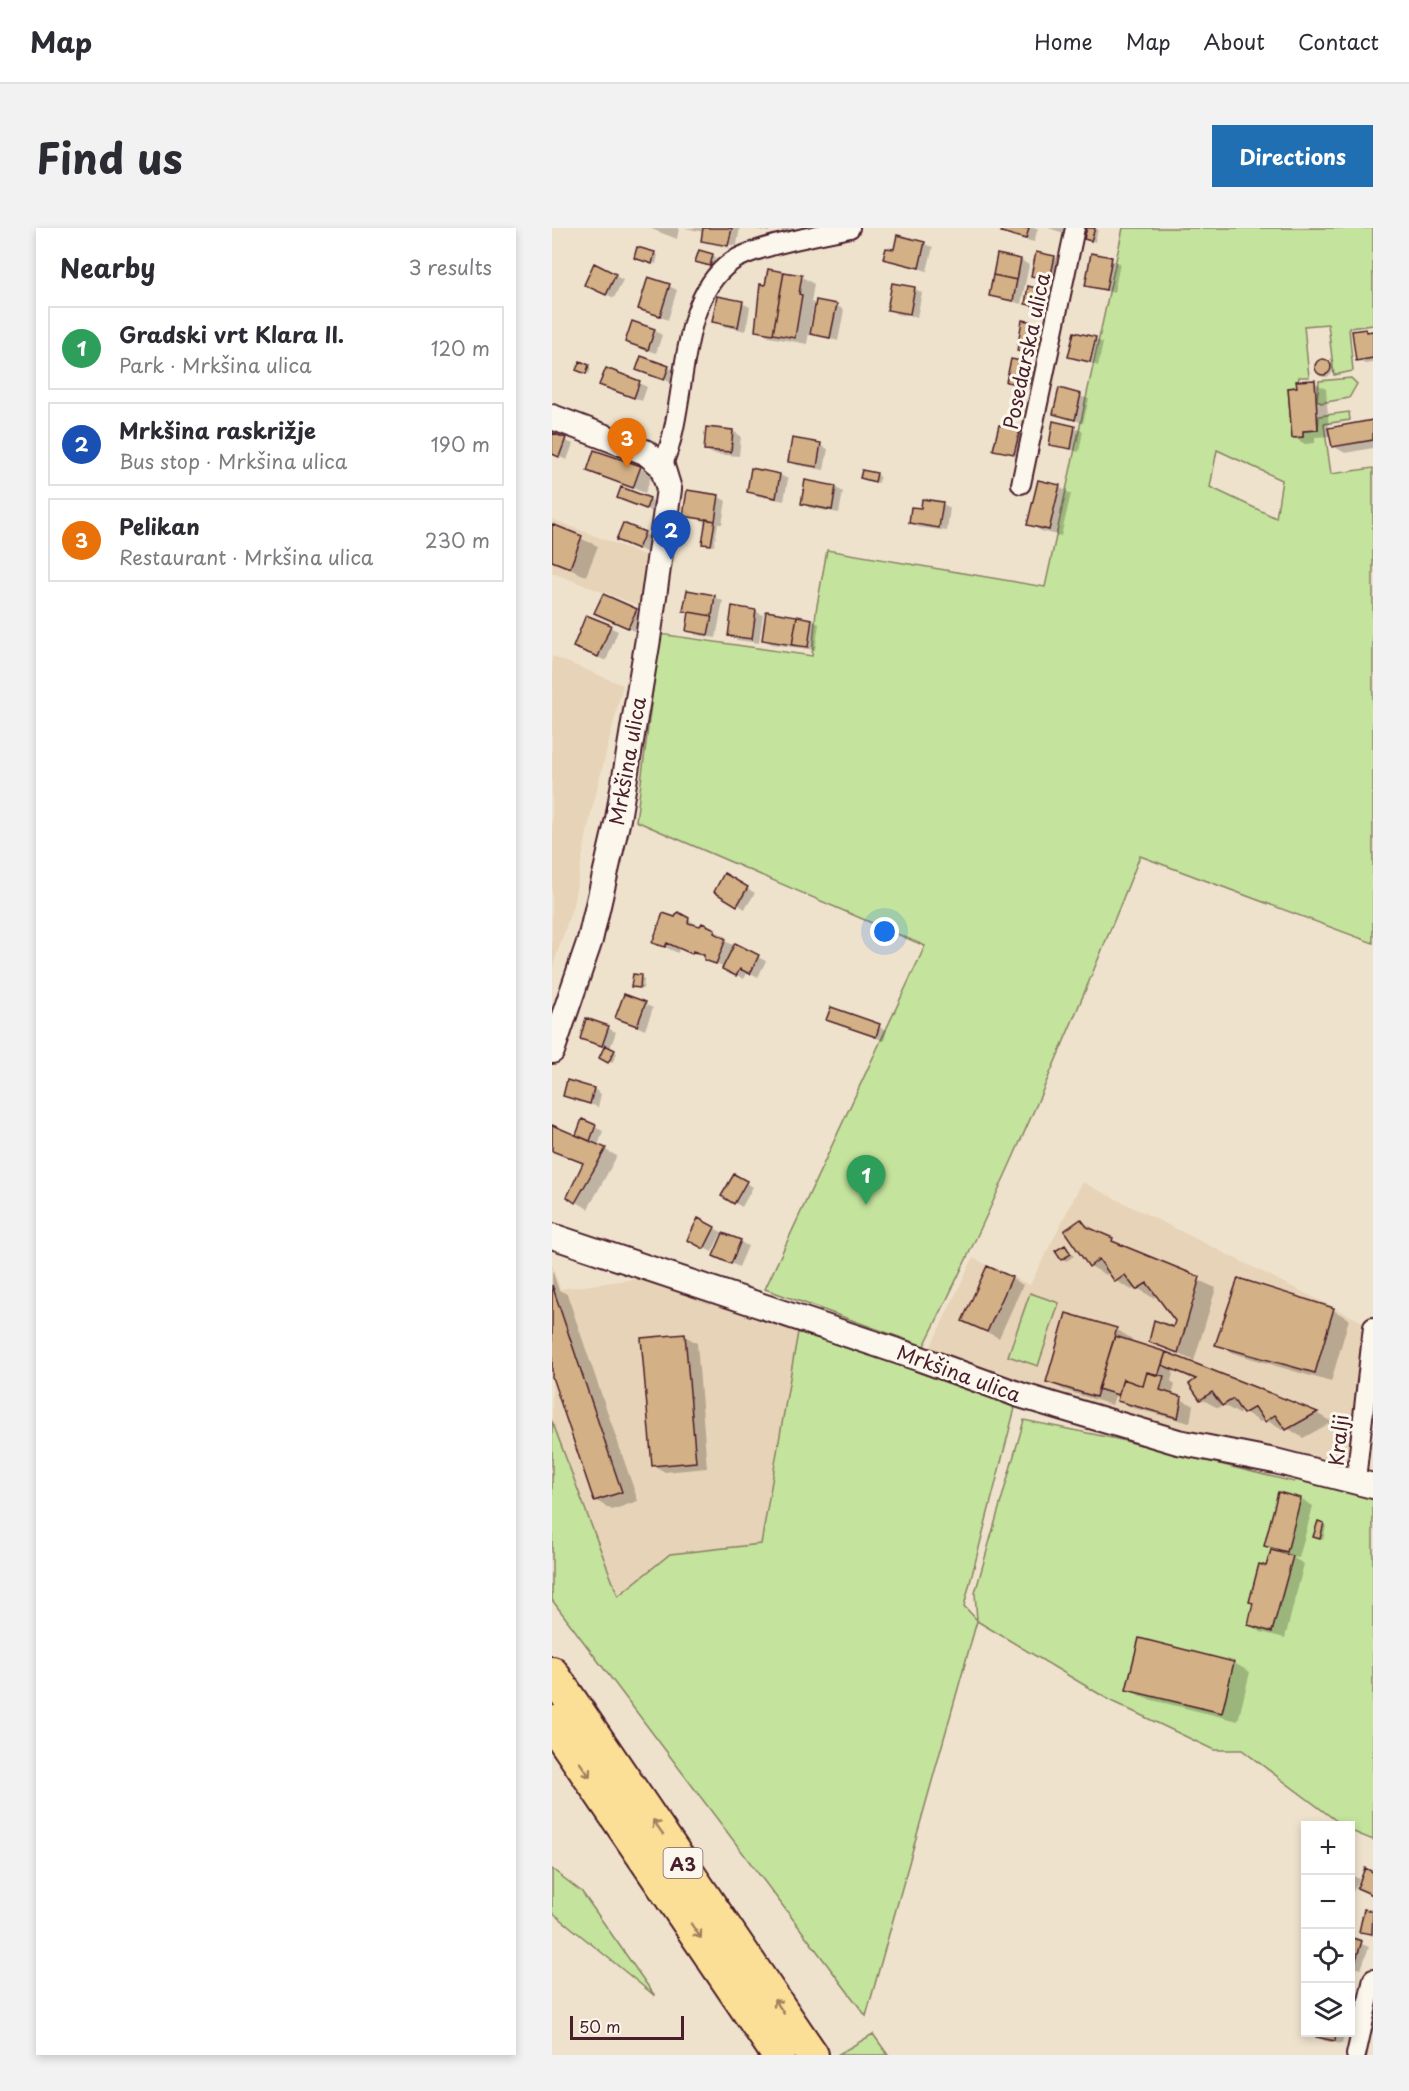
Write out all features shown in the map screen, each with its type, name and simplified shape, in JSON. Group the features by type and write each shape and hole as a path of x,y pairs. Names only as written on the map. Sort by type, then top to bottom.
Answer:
{"highway":[{"name":"A3","path":"552,1673 728,1928 812,2055"},
{"name":"A3","path":"552,1722 778,2055"}],"street":[{"path":"552,417 645,452 662,466 674,436 693,325 711,284 733,261 850,228"},
{"name":"Posedarska ulica","path":"1021,484 1075,228"},
{"name":"Mrkšina ulica","path":"552,1051 590,940 618,819 667,509 669,489 662,466"},
{"name":"Mrkšina ulica","path":"552,1236 918,1358 1023,1396 1178,1442 1364,1483"},
{"name":"Kralji","path":"1364,1483 1373,1327"},
{"path":"1356,2055 1373,1979"}],"shaded area":[{"path":"552,519 647,556 643,607 552,573"},
{"path":"552,656 623,685 591,813 573,905 552,970"},
{"path":"1082,1182 1365,1323 1352,1464 1189,1432 961,1364 929,1350 973,1258 1030,1285"},
{"path":"552,1264 560,1289 643,1278 798,1332 761,1544 670,1554 618,1596 552,1421"}],"green space":[{"path":"1123,228 1373,228 1373,325 1349,328 1353,371 1334,375 1328,324 1304,326 1309,377 1299,377 1297,387 1288,388 1292,438 1303,437 1303,431 1318,430 1319,416 1349,412 1350,420 1324,424 1331,474 1373,468 1373,943 1140,856 1037,1103 954,1286 924,1346 765,1289 925,946 636,821 660,634 812,656 816,611 827,550 1045,587","holes":["1217,450 1282,480 1276,518 1210,487"]},
{"path":"1351,378 1357,384 1349,398 1321,403 1317,400 1319,381"},
{"path":"1030,1293 1059,1303 1038,1366 1008,1356"},
{"path":"798,1332 948,1379 1015,1408 964,1606 977,1620 975,1593 1024,1420 1117,1439 1294,1482 1299,1476 1373,1497 1373,1840 1355,1833 1355,1821 1337,1821 1242,1750 1214,1750 1111,1701 977,1621 866,2016 552,1600 552,1421 618,1596 670,1554 761,1544"},
{"path":"552,1869 582,1892 655,1996 552,1912"},
{"path":"873,2034 888,2055 837,2055"}],"building":[{"path":"703,228 732,228 728,246 701,241"},
{"path":"1002,228 1029,228 1026,239 1001,232"},
{"path":"1087,228 1095,228 1091,241 1084,239"},
{"path":"897,235 925,242 919,268 883,259 886,248 894,249"},
{"path":"637,247 655,252 652,264 634,258"},
{"path":"699,250 713,254 710,266 695,262"},
{"path":"1036,252 1055,256 1050,280 1031,276"},
{"path":"1091,253 1112,257 1106,290 1085,286"},
{"path":"997,254 1021,259 1017,280 993,275"},
{"path":"594,263 616,274 606,295 584,285"},
{"path":"768,269 784,272 773,334 755,331 760,284 765,285"},
{"path":"784,272 802,275 799,294 802,295 795,338 773,334"},
{"path":"993,275 1017,280 1013,301 989,296"},
{"path":"648,277 670,284 660,316 638,309"},
{"path":"892,283 915,287 910,314 887,310"},
{"path":"1028,286 1044,290 1040,307 1025,304"},
{"path":"717,296 743,301 738,327 712,322"},
{"path":"816,300 837,304 830,338 810,334"},
{"path":"1022,320 1045,324 1039,356 1017,351"},
{"path":"632,321 655,329 648,350 625,342"},
{"path":"1366,329 1367,332 1373,331 1373,358 1356,361 1352,331"},
{"path":"1074,332 1096,337 1090,362 1068,357"},
{"path":"641,356 669,366 664,380 636,370"},
{"path":"1011,359 1032,363 1028,386 1006,382"},
{"path":"1323,359 1331,367 1323,375 1315,367"},
{"path":"580,361 589,365 586,374 576,370"},
{"path":"606,368 640,381 634,398 599,385"},
{"path":"1315,380 1318,430 1303,431 1303,437 1292,438 1288,388 1297,387 1296,381"},
{"path":"1059,388 1081,394 1075,420 1053,414"},
{"path":"1373,420 1373,440 1332,447 1328,428"},
{"path":"1053,421 1075,426 1071,449 1049,445"},
{"path":"999,425 1020,430 1014,454 993,450"},
{"path":"706,427 733,430 731,452 704,450"},
{"path":"552,433 566,438 559,457 552,454"},
{"path":"792,438 821,443 817,467 788,462"},
{"path":"594,450 641,466 633,488 587,471"},
{"path":"751,468 780,474 776,498 747,492"},
{"path":"862,470 877,473 875,482 860,478"},
{"path":"805,480 836,486 832,510 801,504"},
{"path":"1038,480 1060,485 1049,530 1027,525"},
{"path":"621,487 650,498 646,509 617,498"},
{"path":"687,490 719,495 715,521 683,516"},
{"path":"922,499 943,502 939,528 909,523 911,507 921,508"},
{"path":"706,519 715,521 711,545 702,544"},
{"path":"623,523 645,532 638,549 616,540"},
{"path":"552,524 582,536 570,568 552,561"},
{"path":"687,590 715,595 712,616 683,611"},
{"path":"603,594 637,609 628,628 594,613"},
{"path":"732,606 756,610 752,639 728,636"},
{"path":"766,611 797,616 792,645 762,640"},
{"path":"689,612 712,616 708,635 686,631"},
{"path":"586,615 611,625 598,657 573,647"},
{"path":"797,616 812,619 808,647 792,645"},
{"path":"724,873 748,887 737,906 714,892"},
{"path":"678,912 689,918 688,923 700,926 702,923 715,929 714,933 726,939 716,964 704,960 704,955 693,951 692,954 667,943 665,947 652,943 663,913 675,917"},
{"path":"735,943 759,955 750,974 740,969 736,976 722,969"},
{"path":"633,974 641,975 640,988 631,987"},
{"path":"624,994 646,1002 637,1026 615,1018"},
{"path":"831,1007 880,1024 876,1037 826,1020"},
{"path":"586,1018 609,1026 602,1046 580,1039"},
{"path":"605,1045 615,1050 608,1063 599,1058"},
{"path":"567,1080 594,1088 590,1104 563,1096"},
{"path":"582,1119 596,1125 590,1141 576,1135"},
{"path":"552,1125 606,1148 575,1203 567,1197 583,1163 552,1151"},
{"path":"734,1174 747,1181 734,1204 721,1196"},
{"path":"698,1218 715,1227 704,1249 687,1240"},
{"path":"1081,1219 1087,1227 1113,1238 1112,1241 1200,1277 1178,1353 1149,1342 1154,1320 1173,1327 1175,1321 1147,1283 1136,1290 1125,1275 1115,1282 1099,1259 1089,1267 1064,1231"},
{"path":"723,1233 741,1240 731,1264 713,1256"},
{"path":"1065,1245 1071,1254 1061,1260 1055,1251"},
{"path":"987,1266 1012,1277 987,1332 962,1321"},
{"path":"1238,1278 1334,1308 1315,1373 1215,1345"},
{"path":"552,1285 622,1492 594,1501 552,1377"},
{"path":"1066,1313 1117,1328 1096,1397 1046,1382"},
{"path":"685,1334 696,1462 652,1466 641,1338"},
{"path":"1115,1336 1166,1352 1158,1376 1147,1372 1143,1386 1123,1379 1118,1395 1098,1389"},
{"path":"1166,1352 1318,1412 1286,1430 1275,1415 1265,1422 1255,1407 1243,1414 1233,1399 1222,1406 1212,1392 1200,1400 1189,1384 1196,1379 1162,1365"},
{"path":"1147,1372 1164,1376 1160,1390 1182,1397 1178,1418 1117,1401 1123,1379 1143,1386"},
{"path":"1278,1492 1301,1498 1287,1552 1264,1546"},
{"path":"1318,1521 1324,1523 1320,1539 1313,1537"},
{"path":"1271,1550 1293,1556 1272,1632 1248,1625 1253,1603 1249,1602 1259,1564 1266,1566"},
{"path":"1139,1638 1234,1662 1222,1713 1126,1690"},
{"path":"1365,1868 1373,1872 1373,1895 1357,1888"},
{"path":"1364,1909 1373,1911 1372,1934 1359,1932"},
{"path":"1355,1939 1362,1941 1355,1963"},
{"path":"1316,2037 1335,2037 1335,2041"}],"place":[{"name":"Pelikan","path":"627,468"},
{"name":"Mrkšina raskrižje","path":"671,560"},
{"name":"Gradski vrt Klara II.","path":"866,1205"}]}
